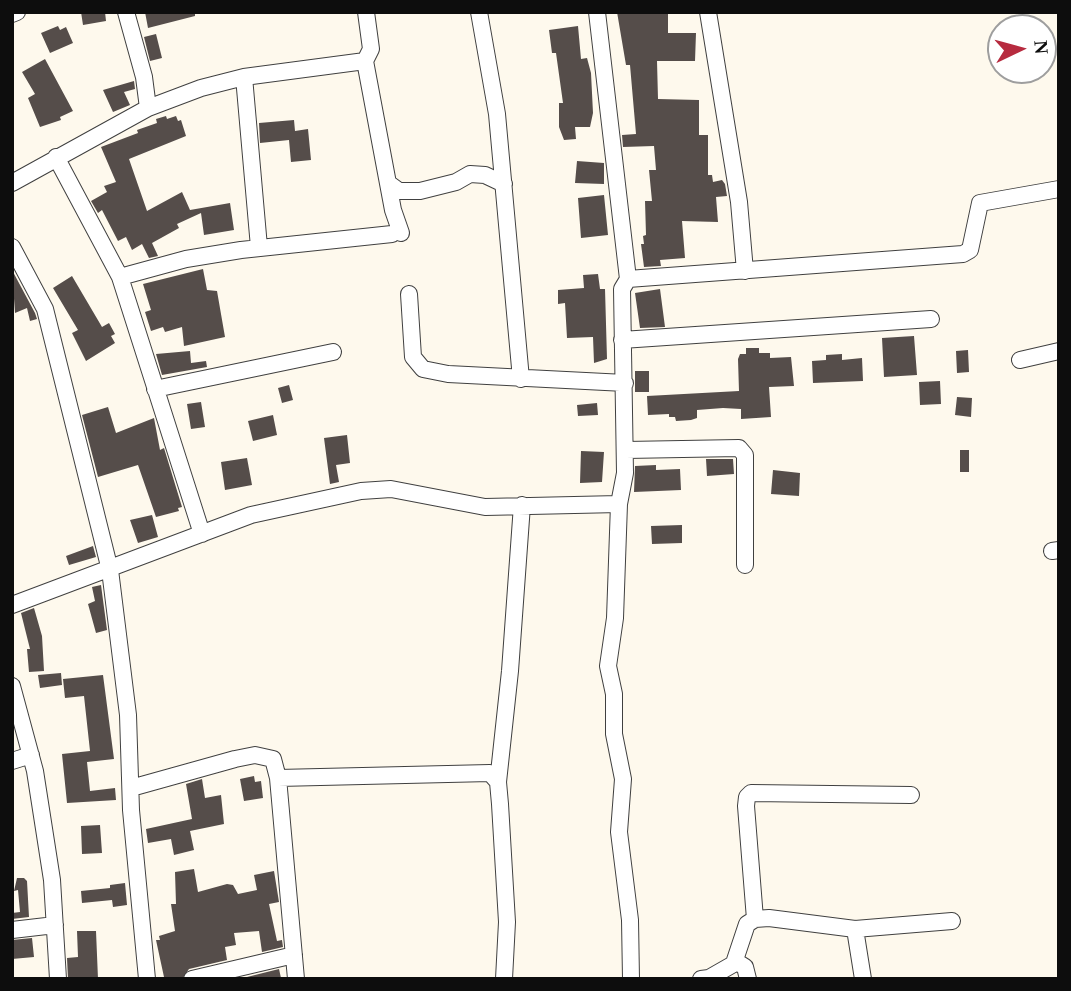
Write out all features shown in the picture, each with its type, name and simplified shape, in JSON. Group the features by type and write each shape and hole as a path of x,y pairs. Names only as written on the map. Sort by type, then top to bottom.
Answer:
{"street":[{"path":"126,12 144,76 148,108"},
{"path":"120,277 186,259 259,247 396,233 365,61 371,49 366,12"},
{"path":"480,12 497,114 521,379"},
{"path":"597,12 628,279 622,289 626,450 619,505 615,618 608,666 614,694 614,734 623,779 619,832 629,920 631,979"},
{"path":"708,12 739,202 745,271"},
{"path":"12,183 148,108 244,77 365,61"},
{"path":"244,77 259,247"},
{"path":"56,157 120,277 202,534"},
{"path":"388,183 399,191 420,191 456,182 470,174 485,175 504,184"},
{"path":"628,279 963,254 970,250 980,203 1059,189"},
{"path":"12,247 45,309 110,570 128,715 131,788 147,979"},
{"path":"408,294 412,357 424,369 448,374 625,383"},
{"path":"622,340 931,319"},
{"path":"1020,360 1059,351"},
{"path":"155,389 333,352"},
{"path":"626,450 739,448 745,455 745,565"},
{"path":"12,605 69,581 110,570 251,515 377,489 391,489 485,507 619,505"},
{"path":"504,979 507,922 498,782 510,671 522,505"},
{"path":"12,686 31,755 52,880 58,979"},
{"path":"12,761 31,755"},
{"path":"131,788 255,755 273,759 278,778 296,979"},
{"path":"278,778 478,772 490,773 498,782"},
{"path":"755,919 746,806 747,797 751,793 911,795"},
{"path":"734,963 741,934 755,919 769,918 855,929 952,921"},
{"path":"12,930 55,925"},
{"path":"855,929 863,979"},
{"path":"192,979 294,955"},
{"path":"701,979 709,978 734,963 742,963 748,979"}],"building":[{"path":"81,12 105,12 106,21 83,25"},
{"path":"145,12 195,12 195,16 148,28"},
{"path":"617,12 668,12 668,33 696,33 695,61 657,61 658,99 699,100 699,135 708,135 708,175 712,175 713,182 722,180 725,184 727,196 716,197 718,222 682,221 685,258 660,260 661,266 644,267 641,244 644,244 643,236 646,235 645,201 652,201 649,170 656,170 654,146 623,147 622,135 636,134 630,65 626,65"},
{"path":"58,26 60,30 66,27 73,43 50,53 41,33"},
{"path":"578,26 581,59 587,58 591,73 593,113 590,127 575,127 576,139 564,140 559,127 559,103 563,103 556,53 552,53 549,30"},
{"path":"156,34 162,58 150,61 144,37"},
{"path":"45,59 73,111 60,117 61,120 40,127 28,98 35,94 22,72"},
{"path":"134,81 135,89 124,92 130,105 113,112 103,90"},
{"path":"166,116 167,119 176,116 178,121 181,120 186,136 129,159 147,211 182,192 190,210 230,203 234,230 204,235 201,213 177,224 179,228 152,243 158,256 149,258 142,244 132,250 126,237 118,241 102,210 98,213 91,201 107,192 104,186 116,182 101,147 138,133 137,130 157,123 156,119"},
{"path":"294,120 295,131 308,129 311,160 291,162 289,140 260,143 259,123"},
{"path":"577,161 604,163 604,184 575,183"},
{"path":"604,195 608,235 581,238 578,198"},
{"path":"203,269 207,290 217,291 225,337 184,346 182,327 165,332 163,327 151,331 145,312 151,310 143,284"},
{"path":"12,270 37,319 30,321 27,308 15,313"},
{"path":"598,274 600,289 605,289 607,359 594,363 593,337 567,338 565,303 558,304 558,290 584,288 583,275"},
{"path":"72,276 102,327 109,323 115,334 111,336 115,343 86,361 72,333 78,330 53,288"},
{"path":"660,289 665,327 640,328 635,293"},
{"path":"914,336 917,375 884,377 882,338"},
{"path":"746,348 759,348 759,353 770,353 770,358 791,357 794,386 769,387 771,417 741,419 741,409 723,408 697,410 697,418 691,420 676,421 675,417 669,417 669,414 648,415 647,396 739,391 738,359 740,354 746,354"},
{"path":"968,350 969,372 957,373 956,351"},
{"path":"190,351 191,363 206,361 207,367 162,375 156,354"},
{"path":"842,354 842,360 862,358 863,381 813,383 812,361 826,360 826,355"},
{"path":"635,371 649,371 649,392 635,392"},
{"path":"940,381 941,404 920,405 919,382"},
{"path":"289,385 293,400 282,403 278,388"},
{"path":"957,397 972,398 971,417 955,415"},
{"path":"201,402 205,427 191,429 187,404"},
{"path":"597,403 598,415 578,416 577,405"},
{"path":"108,407 116,433 154,418 160,450 164,448 182,507 178,508 179,511 156,517 138,465 98,477 82,415"},
{"path":"273,415 277,435 253,441 248,421"},
{"path":"347,435 350,463 336,465 339,482 330,484 324,438"},
{"path":"960,450 969,450 969,472 960,472"},
{"path":"581,451 604,452 602,482 580,483"},
{"path":"247,458 252,485 225,490 221,462"},
{"path":"706,459 733,459 734,474 707,476"},
{"path":"656,465 656,470 680,469 681,490 634,492 635,466"},
{"path":"773,470 800,473 799,496 771,494"},
{"path":"152,515 158,537 138,543 130,520"},
{"path":"682,525 682,543 652,544 651,526"},
{"path":"93,546 96,557 69,565 66,556"},
{"path":"101,585 107,630 96,633 88,604 95,601 92,587"},
{"path":"34,608 42,636 44,671 29,672 27,649 30,649 21,613"},
{"path":"61,673 62,685 40,688 38,675"},
{"path":"103,675 114,759 87,762 90,791 115,788 116,800 67,803 62,754 90,751 84,696 65,698 63,679"},
{"path":"254,776 255,782 261,781 263,798 244,801 240,779"},
{"path":"202,779 205,798 221,795 224,824 190,831 194,850 174,855 171,839 148,843 146,829 192,819 186,784"},
{"path":"100,825 102,853 82,854 81,826"},
{"path":"194,869 198,892 227,884 233,885 238,894 257,890 254,875 274,871 279,902 269,904 277,941 282,940 283,947 262,952 259,931 234,933 236,945 225,947 227,960 189,969 182,979 164,977 156,940 160,940 159,936 175,931 171,904 176,904 175,872"},
{"path":"17,878 27,881 29,917 12,919 12,913 20,912 18,890 14,891"},
{"path":"125,883 127,905 113,907 112,900 82,903 81,891 110,888 110,885"},
{"path":"77,931 96,931 98,979 68,979 67,958 78,957"},
{"path":"32,938 34,957 12,959 12,940"},
{"path":"279,969 281,978 243,979 243,978"}]}
